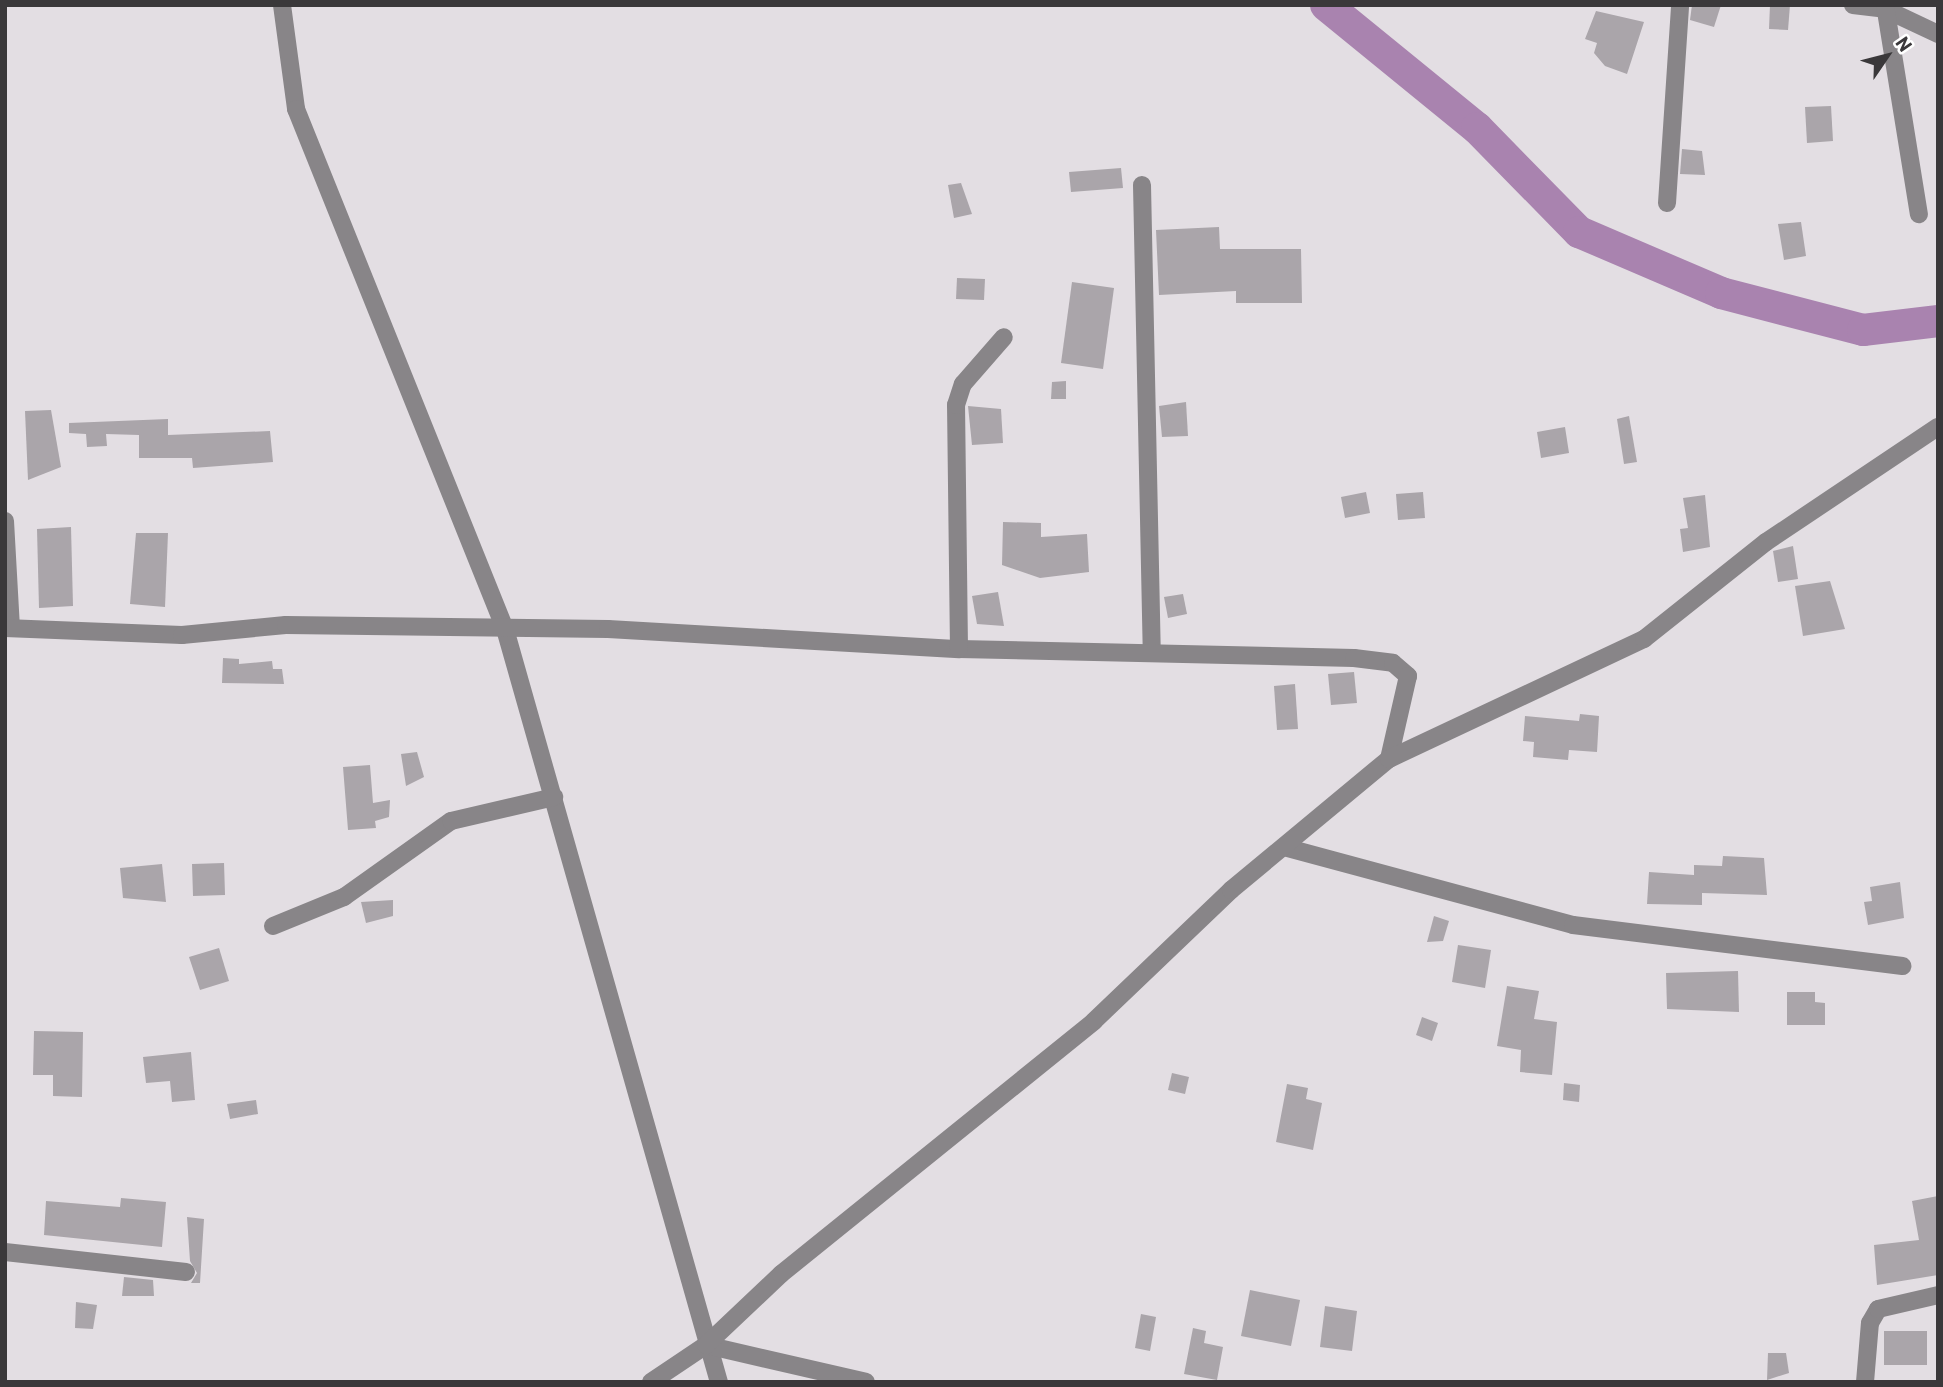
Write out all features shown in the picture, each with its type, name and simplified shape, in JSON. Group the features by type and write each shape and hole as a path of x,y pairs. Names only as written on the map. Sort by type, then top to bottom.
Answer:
{"street":[{"path":"282,5 296,109 505,629 706,1345 719,1382"},
{"path":"1667,203 1680,5"},
{"path":"1853,5 1885,7 1938,34"},
{"path":"1885,7 1919,214"},
{"path":"1142,185 1152,652"},
{"path":"959,649 956,405 963,384 1004,337"},
{"path":"652,1382 706,1345 781,1274 1094,1021 1155,959 1389,759 1644,639 1766,541 1938,427"},
{"path":"5,521 8,628 183,635 286,625 608,629 959,649 1312,654 1393,663 1409,683 1389,759"},
{"path":"273,926 344,897 451,821 554,797"},
{"path":"1284,848 1573,925 1902,966"},
{"path":"5,1252 186,1272"},
{"path":"1865,1382 1870,1324 1878,1309 1938,1295"},
{"path":"706,1345 866,1382"}],"building":[{"path":"1692,5 1721,5 1714,27 1690,20"},
{"path":"1770,5 1790,5 1788,30 1769,29"},
{"path":"1596,11 1644,22 1627,74 1605,66 1594,53 1597,43 1585,39"},
{"path":"1831,106 1833,141 1807,143 1805,107"},
{"path":"1682,149 1702,151 1705,175 1680,174"},
{"path":"1121,168 1123,188 1071,192 1069,172"},
{"path":"961,183 972,214 954,218 948,185"},
{"path":"1801,222 1806,256 1784,260 1778,224"},
{"path":"1219,227 1220,249 1301,249 1302,303 1236,303 1236,291 1159,295 1156,230"},
{"path":"957,278 985,279 984,300 956,299"},
{"path":"1072,282 1114,288 1103,369 1061,363"},
{"path":"1066,381 1066,399 1051,399 1052,382"},
{"path":"1186,402 1188,436 1162,437 1159,406"},
{"path":"968,406 1001,409 1003,443 972,445"},
{"path":"51,410 61,467 28,480 25,411"},
{"path":"1629,416 1637,462 1624,464 1617,419"},
{"path":"168,419 168,435 270,431 273,462 193,468 192,458 139,458 139,435 106,434 107,446 87,447 86,434 69,433 69,423"},
{"path":"1565,427 1569,453 1541,458 1537,432"},
{"path":"1366,492 1370,513 1345,518 1341,497"},
{"path":"1423,492 1425,518 1398,520 1396,494"},
{"path":"1705,495 1710,547 1683,552 1680,529 1688,528 1683,498"},
{"path":"1003,522 1041,523 1041,537 1087,534 1089,572 1040,578 1002,565"},
{"path":"71,527 73,606 39,608 37,529"},
{"path":"136,533 168,533 165,607 130,604"},
{"path":"1793,546 1798,579 1778,582 1773,551"},
{"path":"1830,581 1845,629 1803,636 1795,586"},
{"path":"998,592 1004,626 977,624 972,596"},
{"path":"1183,594 1187,614 1168,618 1164,597"},
{"path":"223,658 239,659 239,664 272,661 273,669 282,669 284,684 222,683"},
{"path":"1354,672 1357,703 1331,705 1328,674"},
{"path":"1295,684 1298,729 1277,730 1274,686"},
{"path":"1580,714 1599,716 1597,752 1569,750 1568,760 1533,757 1534,742 1523,741 1525,716 1579,721"},
{"path":"417,752 424,777 406,786 401,754"},
{"path":"370,765 373,803 390,800 389,817 375,821 376,828 348,830 343,767"},
{"path":"1723,856 1764,858 1767,895 1702,893 1702,905 1647,904 1649,872 1694,875 1694,865 1722,866"},
{"path":"224,863 225,895 193,896 192,864"},
{"path":"162,864 166,902 123,898 120,868"},
{"path":"1900,882 1904,918 1868,925 1864,902 1872,901 1870,887"},
{"path":"393,900 393,916 366,923 361,902"},
{"path":"1434,916 1449,921 1443,941 1427,942"},
{"path":"1458,945 1491,950 1485,988 1452,982"},
{"path":"219,948 229,981 200,990 189,957"},
{"path":"1738,971 1739,1012 1667,1009 1666,973"},
{"path":"1507,986 1539,991 1534,1019 1557,1022 1552,1075 1520,1072 1521,1050 1497,1046"},
{"path":"1787,992 1815,992 1815,1002 1825,1003 1825,1025 1787,1025"},
{"path":"1422,1017 1438,1023 1432,1041 1416,1035"},
{"path":"34,1031 83,1032 82,1097 53,1096 53,1075 33,1075"},
{"path":"191,1052 195,1100 172,1102 170,1081 146,1083 143,1057"},
{"path":"1172,1073 1189,1077 1185,1094 1168,1090"},
{"path":"1564,1083 1580,1085 1579,1102 1563,1100"},
{"path":"1287,1084 1308,1088 1306,1099 1322,1103 1313,1150 1276,1142"},
{"path":"256,1100 258,1114 230,1119 227,1104"},
{"path":"1938,1196 1938,1275 1877,1285 1874,1245 1919,1240 1912,1201"},
{"path":"121,1198 166,1202 162,1247 44,1235 46,1201 120,1207"},
{"path":"187,1217 204,1219 200,1283 191,1283 197,1273 190,1261"},
{"path":"124,1277 153,1280 154,1296 122,1296"},
{"path":"1250,1290 1300,1300 1291,1346 1241,1336"},
{"path":"76,1302 97,1305 93,1329 75,1328"},
{"path":"1325,1306 1357,1311 1352,1351 1320,1347"},
{"path":"1141,1314 1156,1317 1150,1351 1135,1348"},
{"path":"1193,1328 1206,1331 1204,1343 1223,1347 1217,1380 1184,1374"},
{"path":"1884,1331 1927,1331 1927,1365 1884,1365"},
{"path":"1768,1353 1786,1353 1789,1373 1767,1380"}],"waterway":[{"path":"1326,5 1477,128 1579,232 1721,293 1863,330 1938,321"}]}
